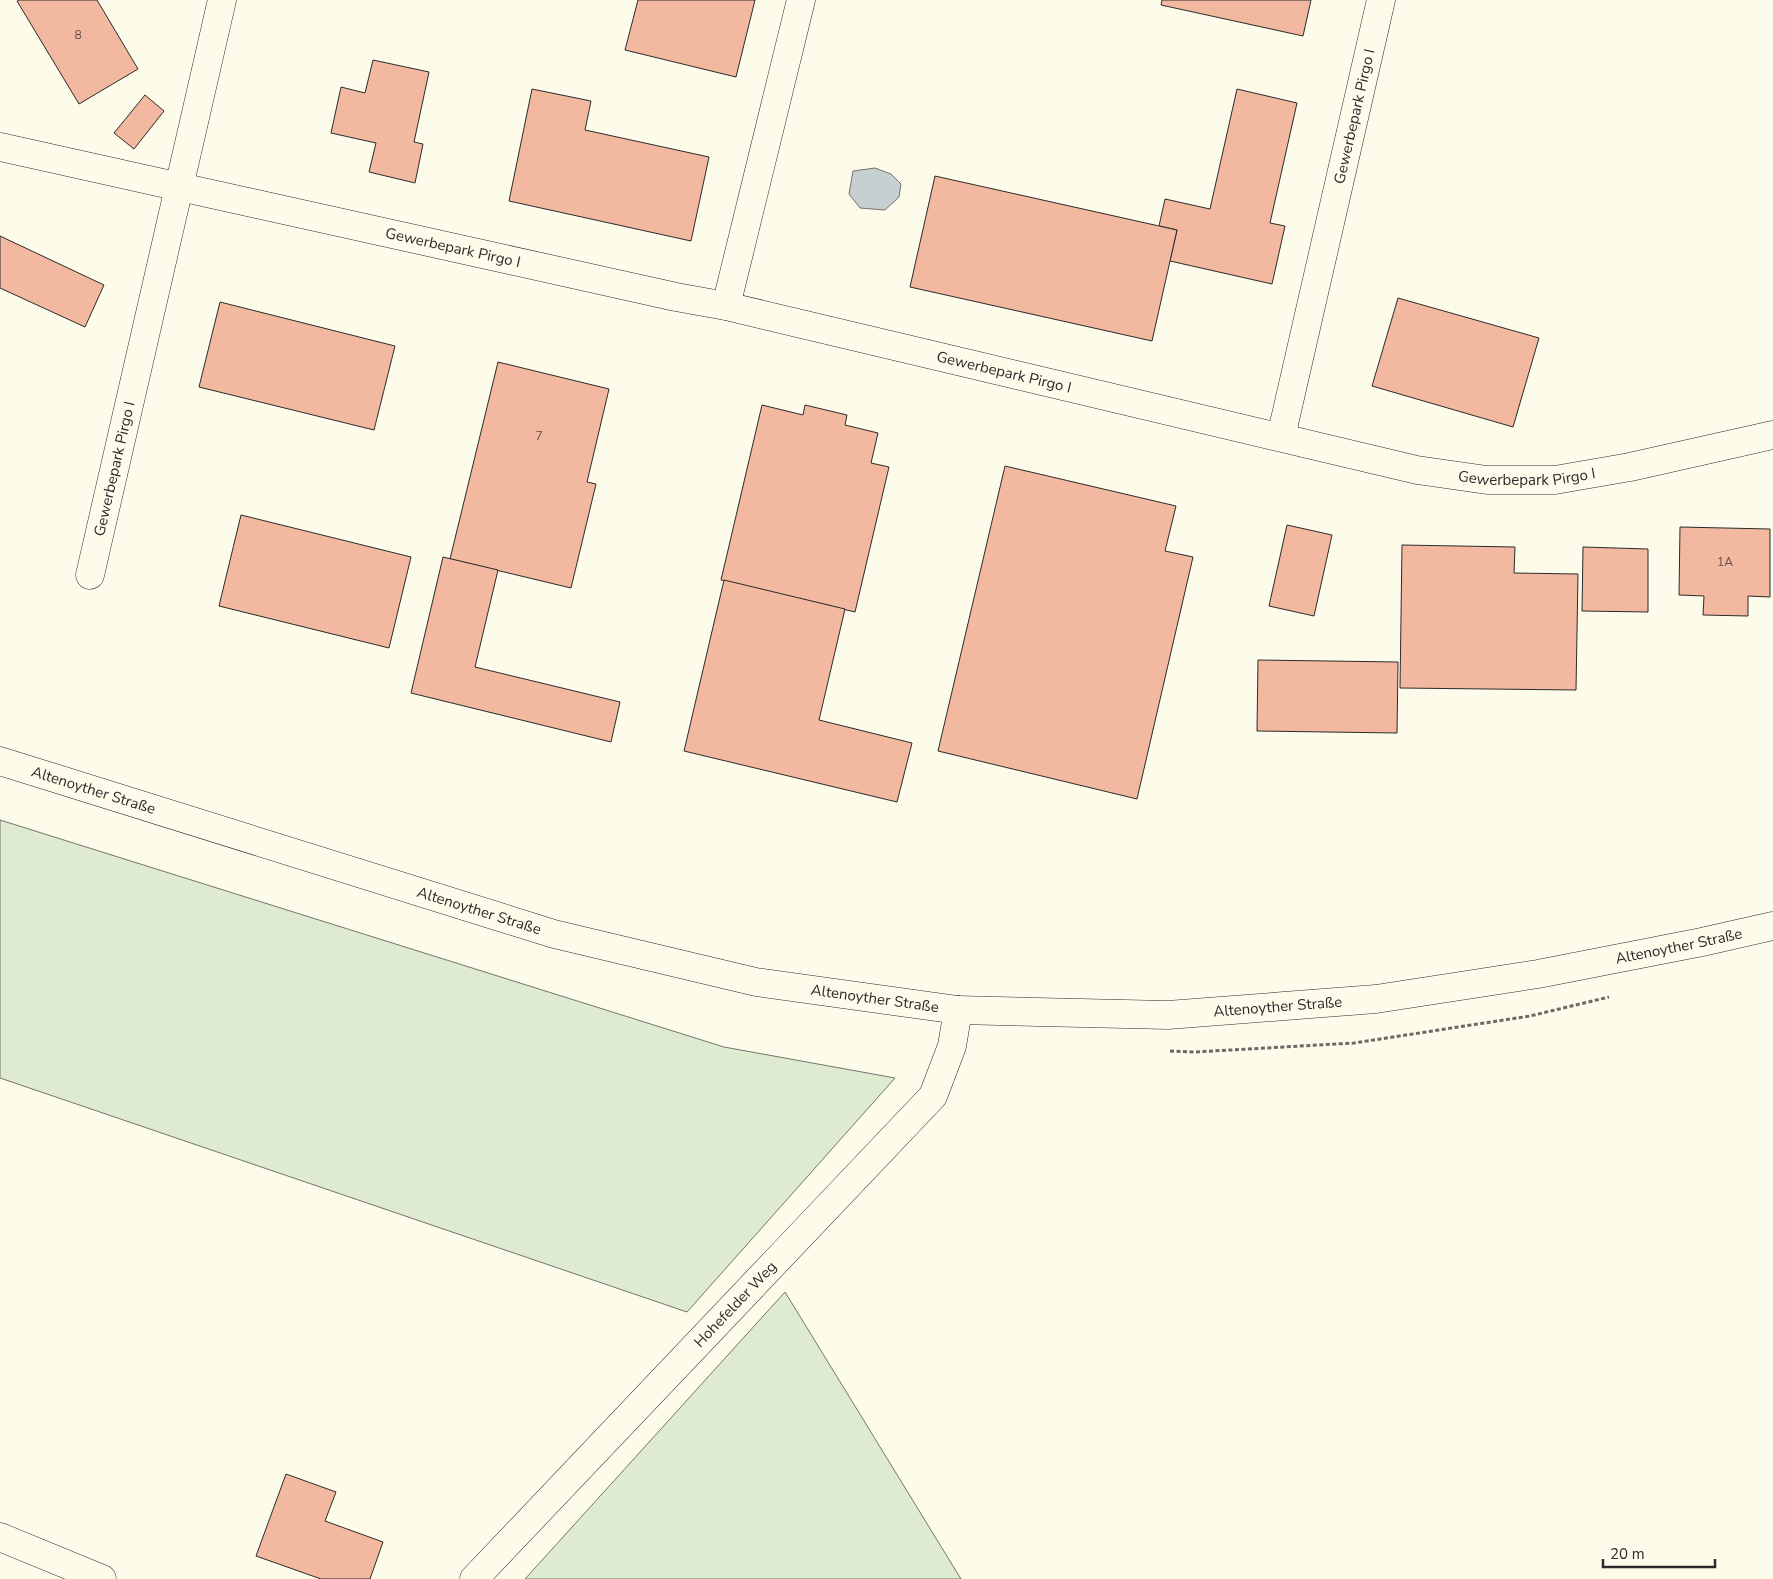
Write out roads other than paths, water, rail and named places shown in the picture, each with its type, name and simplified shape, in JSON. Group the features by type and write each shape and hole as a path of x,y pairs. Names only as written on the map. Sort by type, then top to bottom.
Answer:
{"street":[{"name":"Gewerbepark Pirgo I","path":"90,575 222,0"},
{"path":"726,306 801,0"},
{"name":"Gewerbepark Pirgo I","path":"1280,437 1381,0"},
{"name":"Gewerbepark Pirgo I","path":"0,147 676,297 726,306 1417,470 1487,480 1554,480 1630,467 1773,435"},
{"name":"Altenoyther Straße","path":"0,761 554,934 756,982 958,1010 1168,1014 1376,1000 1538,974 1773,926"},
{"name":"Hohefelder Weg","path":"474,1579 933,1096 952,1046 958,1010"},
{"path":"0,1537 102,1579"}]}
